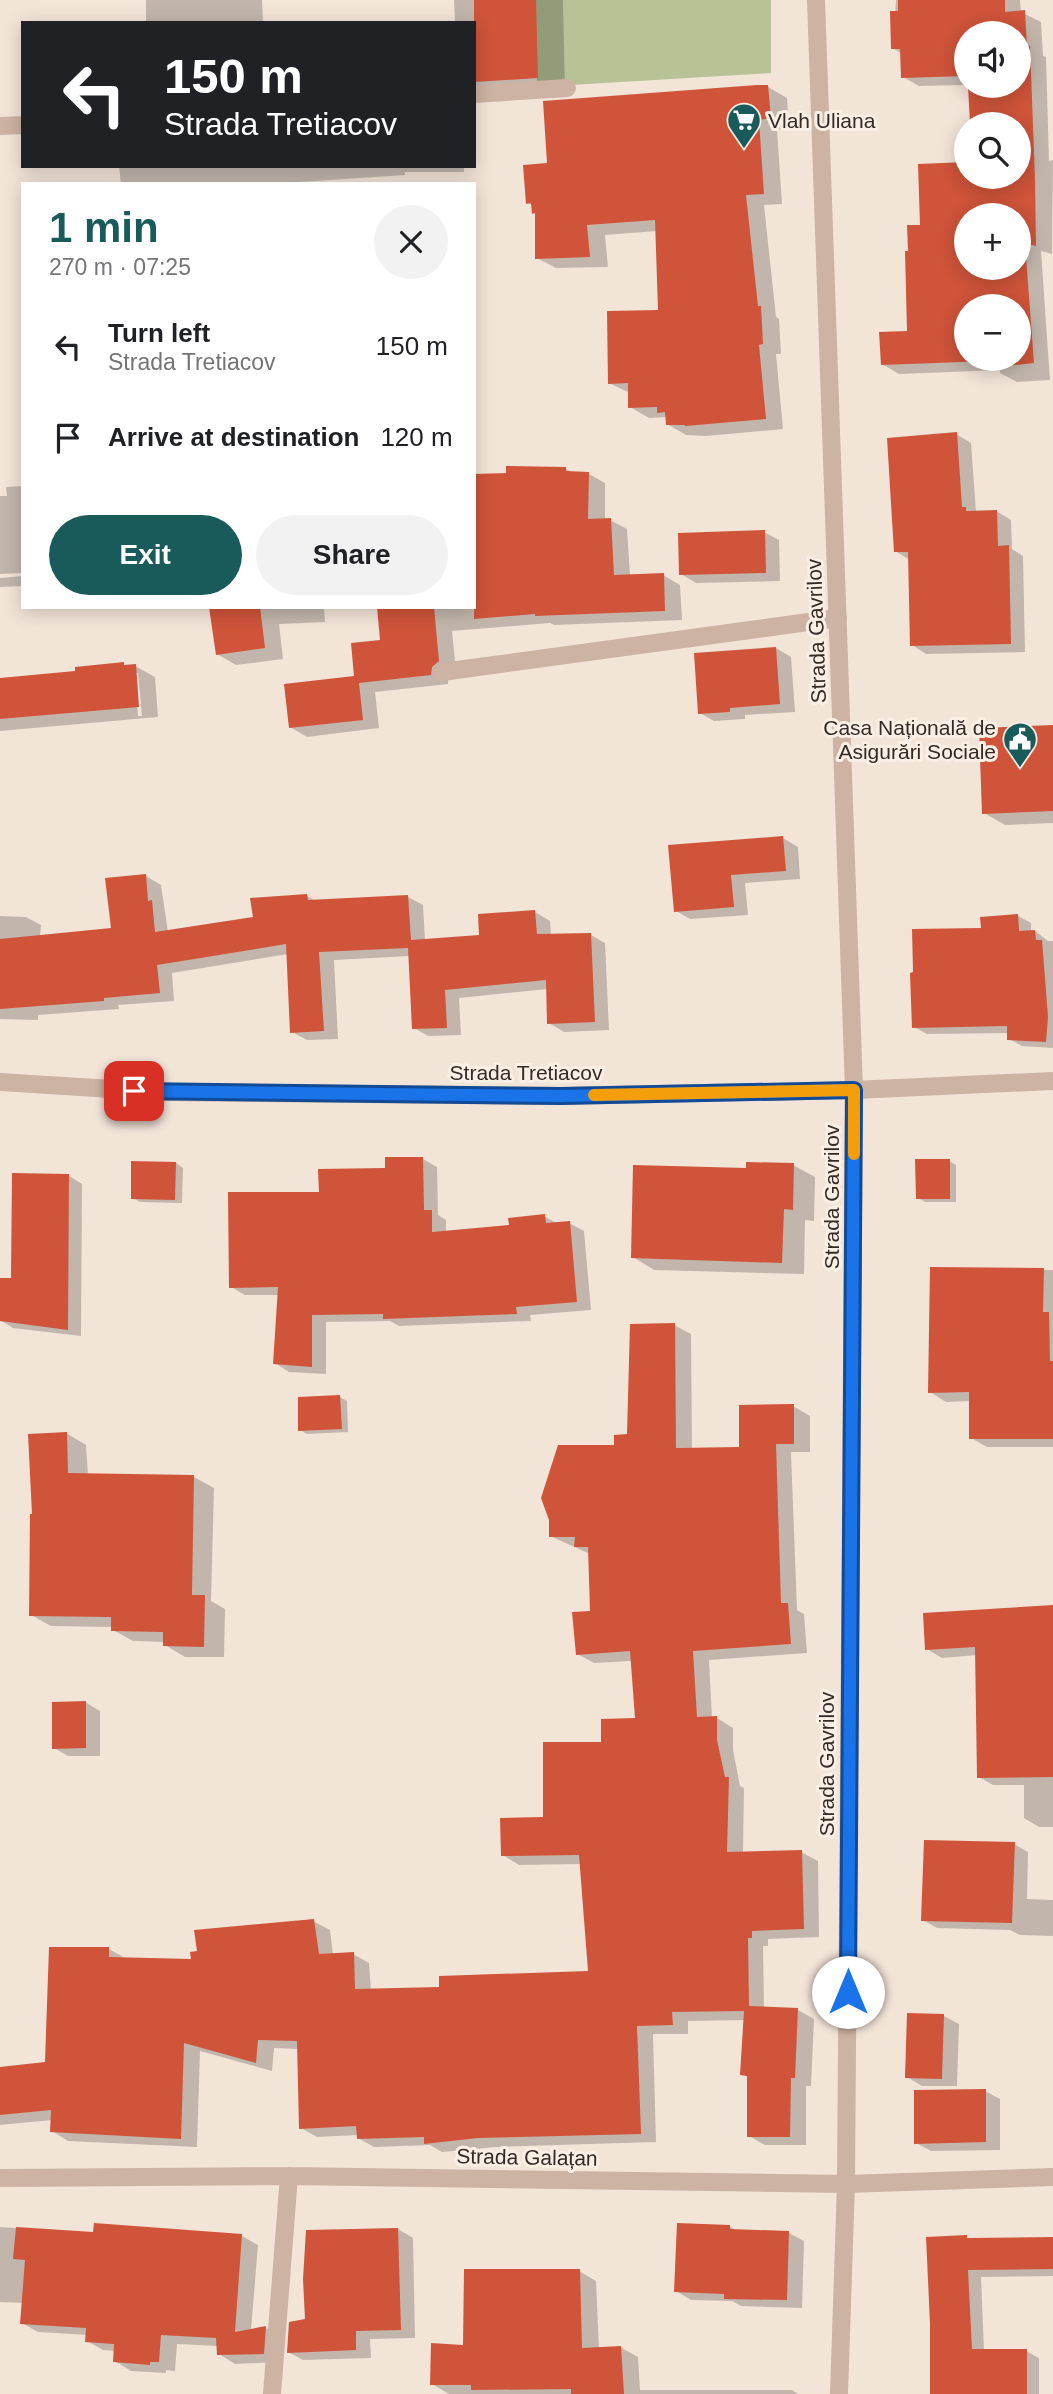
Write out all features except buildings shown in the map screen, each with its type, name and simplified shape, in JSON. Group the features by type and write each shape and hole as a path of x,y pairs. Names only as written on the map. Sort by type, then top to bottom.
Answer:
{"street":[{"name":"Strada Gavrilov","path":"816,0 854,1090 846,2184 839,2394"},
{"path":"476,94 567,88"},
{"path":"0,126 21,125"},
{"path":"442,672 838,618"},
{"name":"Strada Tretiacov","path":"0,1082 160,1092 547,1096 854,1090 1053,1082"},
{"path":"272,2394 289,2176"},
{"name":"Strada Galațan","path":"0,2178 289,2176 846,2184 1053,2177"}],"green space":[{"path":"535,0 771,0 771,73 537,87"}],"slow traffic":[{"path":"594,1095 854,1090 854,1154"}],"place":[{"name":"Vlah Uliana","path":"744,150"},
{"name":"Casa Națională de Asigurări Sociale","path":"1020,769"}],"route":[{"path":"134,1091 561,1096 854,1090 848,1992"}]}
